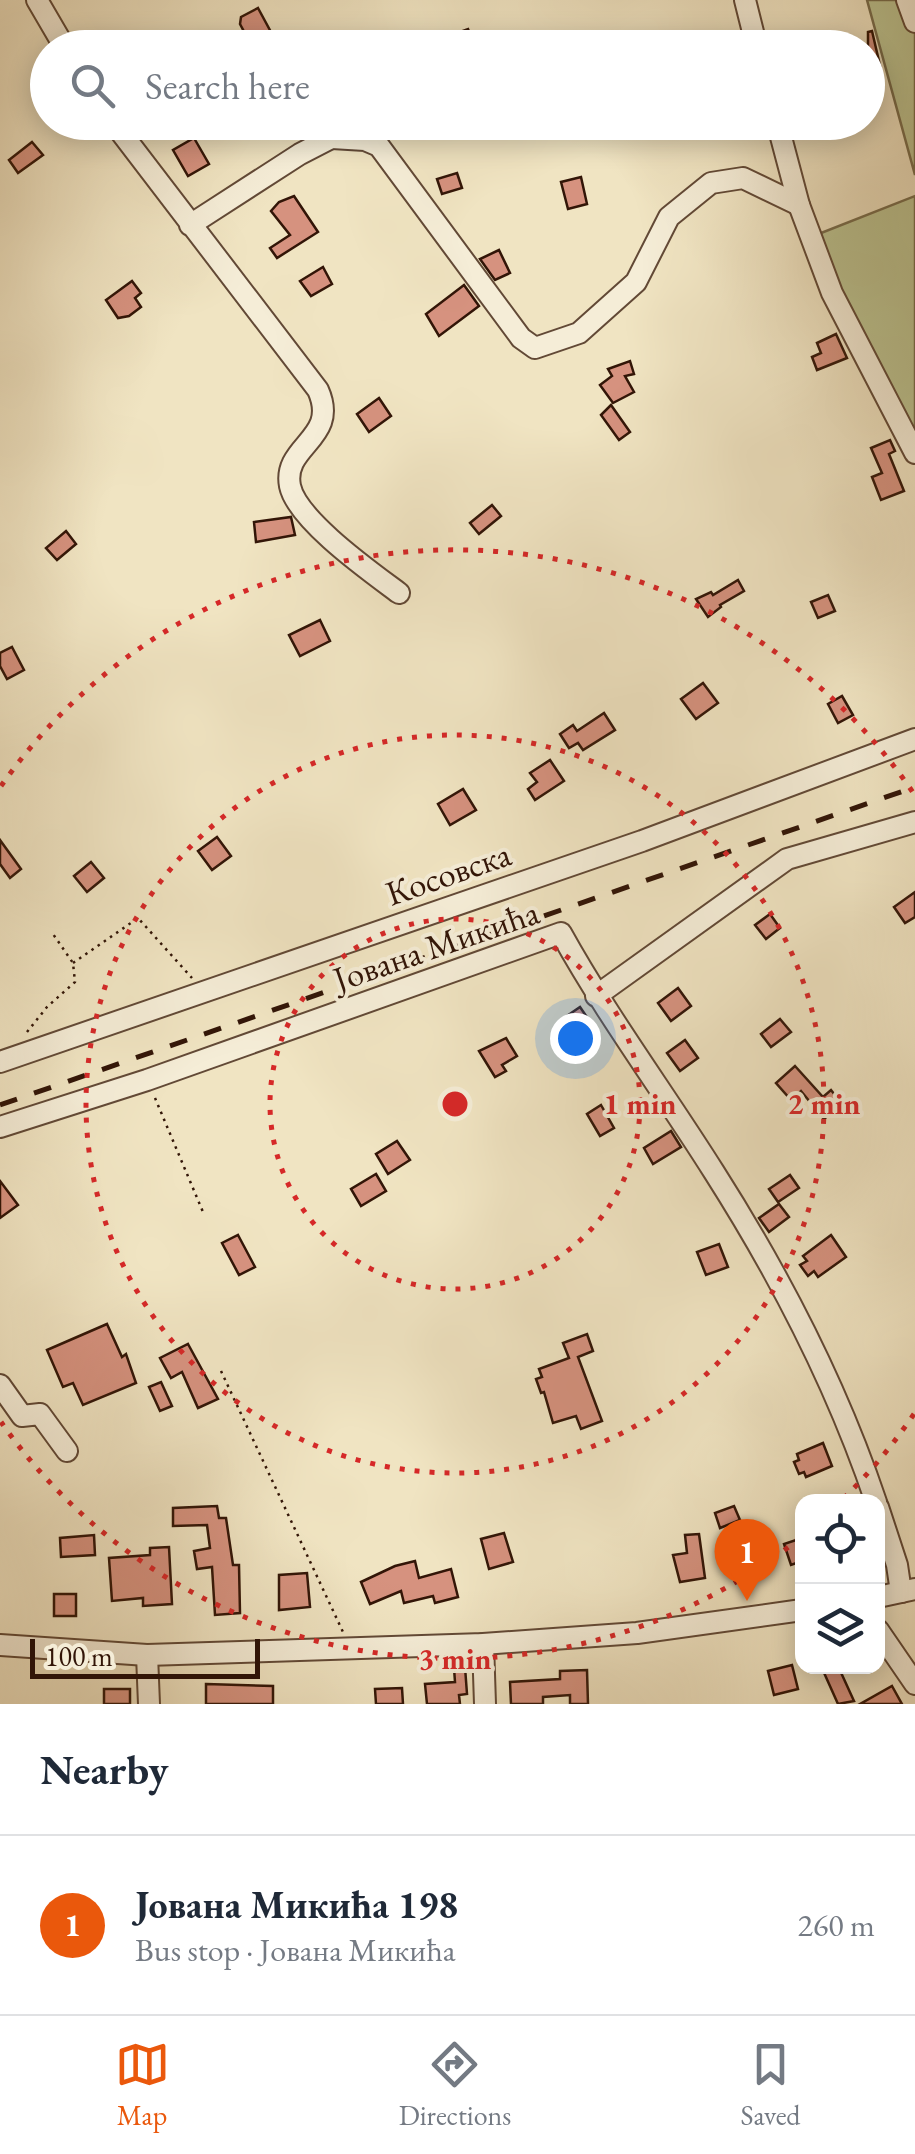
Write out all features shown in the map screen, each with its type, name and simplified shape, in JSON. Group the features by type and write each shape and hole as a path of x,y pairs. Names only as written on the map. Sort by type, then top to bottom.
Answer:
{"street":[{"path":"37,0 54,30"},
{"path":"745,0 752,30"},
{"path":"906,0 915,22"},
{"path":"126,140 318,390 324,404 324,420 290,471 290,488 298,502 339,548 399,593"},
{"path":"190,225 329,140"},
{"path":"365,140 379,146 521,338 535,348 579,334 636,282 669,217 710,184 743,178 799,206"},
{"path":"782,140 799,206 832,293 915,453"},
{"name":"Косовска","path":"0,1062 642,842 915,739"},
{"path":"596,996 787,860 915,822"},
{"name":"Јована Микића","path":"0,1127 147,1080 561,932 596,996 752,1235 814,1352 873,1494"},
{"path":"0,1384 22,1416 40,1414 67,1451"},
{"name":"Јована Микића","path":"885,1529 908,1590"},
{"path":"0,1645 147,1654 484,1644 637,1633 795,1611"},
{"path":"885,1640 915,1684"},
{"path":"484,1644 484,1704"},
{"path":"147,1654 149,1704"}],"path":[{"path":"73,964 138,918 203,990"},
{"path":"19,1040 74,982 73,964 53,934"},
{"path":"147,1080 203,1212"},
{"path":"221,1371 343,1627 345,1648"}],"green space":[{"path":"867,0 915,0 915,175 885,66 885,30 875,30"},
{"path":"915,196 915,443 881,381 816,235"}],"building":[{"path":"258,8 270,30 243,30 241,17"},
{"path":"195,140 209,164 188,176 173,150"},
{"path":"32,142 43,155 18,173 9,160"},
{"path":"457,173 462,188 442,194 437,179"},
{"path":"581,177 587,204 568,209 561,182"},
{"path":"294,196 318,232 277,258 270,248 290,235 271,211 279,202"},
{"path":"499,250 510,273 495,280 480,259"},
{"path":"323,267 332,284 311,296 300,281"},
{"path":"132,281 141,293 135,298 141,307 118,318 106,300"},
{"path":"464,285 479,306 439,336 426,314"},
{"path":"836,334 847,358 817,370 812,357 821,353 817,343"},
{"path":"630,361 634,374 625,376 634,392 613,403 600,385 612,376 608,369"},
{"path":"379,398 391,416 369,432 357,414"},
{"path":"611,405 630,432 619,440 601,415"},
{"path":"890,440 895,451 889,454 904,491 881,500 872,477 882,473 871,448"},
{"path":"492,505 501,516 479,534 470,523"},
{"path":"291,517 295,535 256,542 254,522"},
{"path":"66,531 76,544 57,560 46,548"},
{"path":"738,580 744,591 708,617 696,599 711,592 713,595"},
{"path":"828,595 835,611 818,618 811,602"},
{"path":"320,620 330,641 300,656 289,635"},
{"path":"12,647 24,670 7,679 0,666 0,653"},
{"path":"703,683 718,703 696,719 681,699"},
{"path":"842,696 853,715 838,723 828,704"},
{"path":"604,713 615,730 583,750 578,743 569,748 560,734 573,725 577,731"},
{"path":"550,760 564,781 535,800 528,789 537,782 530,773"},
{"path":"463,789 476,810 450,825 438,804"},
{"path":"217,837 231,856 212,870 198,851"},
{"path":"0,840 21,869 10,878 0,864"},
{"path":"91,862 104,878 87,892 74,876"},
{"path":"915,892 915,917 905,923 894,907"},
{"path":"770,914 780,928 766,939 755,925"},
{"path":"678,988 691,1006 671,1021 658,1003"},
{"path":"580,1007 593,1026 575,1039 561,1020"},
{"path":"780,1019 791,1032 771,1047 761,1034"},
{"path":"506,1038 517,1056 502,1065 506,1071 495,1077 479,1051"},
{"path":"685,1040 698,1058 680,1071 667,1053"},
{"path":"795,1066 823,1097 831,1090 842,1104 824,1119 801,1091 791,1100 776,1083"},
{"path":"601,1105 614,1128 600,1136 587,1114"},
{"path":"671,1131 681,1147 653,1164 644,1148"},
{"path":"397,1141 410,1160 388,1174 376,1154"},
{"path":"376,1174 386,1191 361,1206 351,1189"},
{"path":"790,1175 799,1188 778,1202 769,1189"},
{"path":"0,1181 18,1205 0,1218"},
{"path":"779,1204 789,1217 769,1232 759,1218"},
{"path":"238,1235 255,1267 239,1275 222,1243"},
{"path":"831,1235 846,1257 818,1277 814,1271 808,1276 800,1265 807,1261 803,1256"},
{"path":"719,1244 728,1267 706,1275 697,1252"},
{"path":"107,1324 122,1357 126,1354 136,1383 83,1405 73,1383 63,1387 47,1350"},
{"path":"587,1334 593,1351 578,1357 602,1421 581,1429 576,1416 553,1423 536,1379 542,1377 539,1369 569,1358 563,1343"},
{"path":"188,1344 218,1399 198,1408 182,1372 171,1378 160,1358"},
{"path":"161,1382 172,1406 160,1411 149,1387"},
{"path":"823,1443 832,1466 806,1477 804,1472 799,1474 794,1462 799,1460 797,1454"},
{"path":"217,1506 219,1518 226,1518 233,1565 239,1565 240,1613 215,1615 212,1567 197,1569 194,1551 210,1548 207,1525 173,1526 173,1508"},
{"path":"734,1506 740,1520 720,1528 715,1513"},
{"path":"504,1533 513,1562 489,1569 481,1539"},
{"path":"699,1534 705,1578 680,1582 673,1555 687,1553 685,1535"},
{"path":"94,1535 95,1555 61,1557 60,1538"},
{"path":"795,1540 795,1564 791,1565 784,1544"},
{"path":"169,1547 172,1604 143,1606 143,1598 112,1601 109,1558 150,1555 150,1548"},
{"path":"415,1561 419,1578 451,1569 458,1597 435,1603 433,1596 404,1603 401,1591 370,1604 361,1582"},
{"path":"307,1573 310,1607 279,1610 279,1575"},
{"path":"54,1594 76,1594 76,1616 54,1616"},
{"path":"792,1665 798,1689 774,1695 768,1671"},
{"path":"465,1667 467,1694 459,1695 460,1704 427,1704 425,1684 455,1682 454,1668"},
{"path":"587,1670 588,1704 570,1704 570,1695 543,1697 543,1704 511,1704 510,1682 560,1679 560,1671"},
{"path":"825,1674 842,1674 854,1701 838,1704"},
{"path":"206,1684 273,1686 273,1704 206,1704"},
{"path":"892,1686 902,1704 860,1704"},
{"path":"402,1688 403,1704 376,1704 375,1689"},
{"path":"104,1689 130,1689 130,1704 104,1704"}],"railway":[{"path":"0,1105 915,787"}],"place":[{"name":"Јована Микића 198","path":"747,1601"}]}
